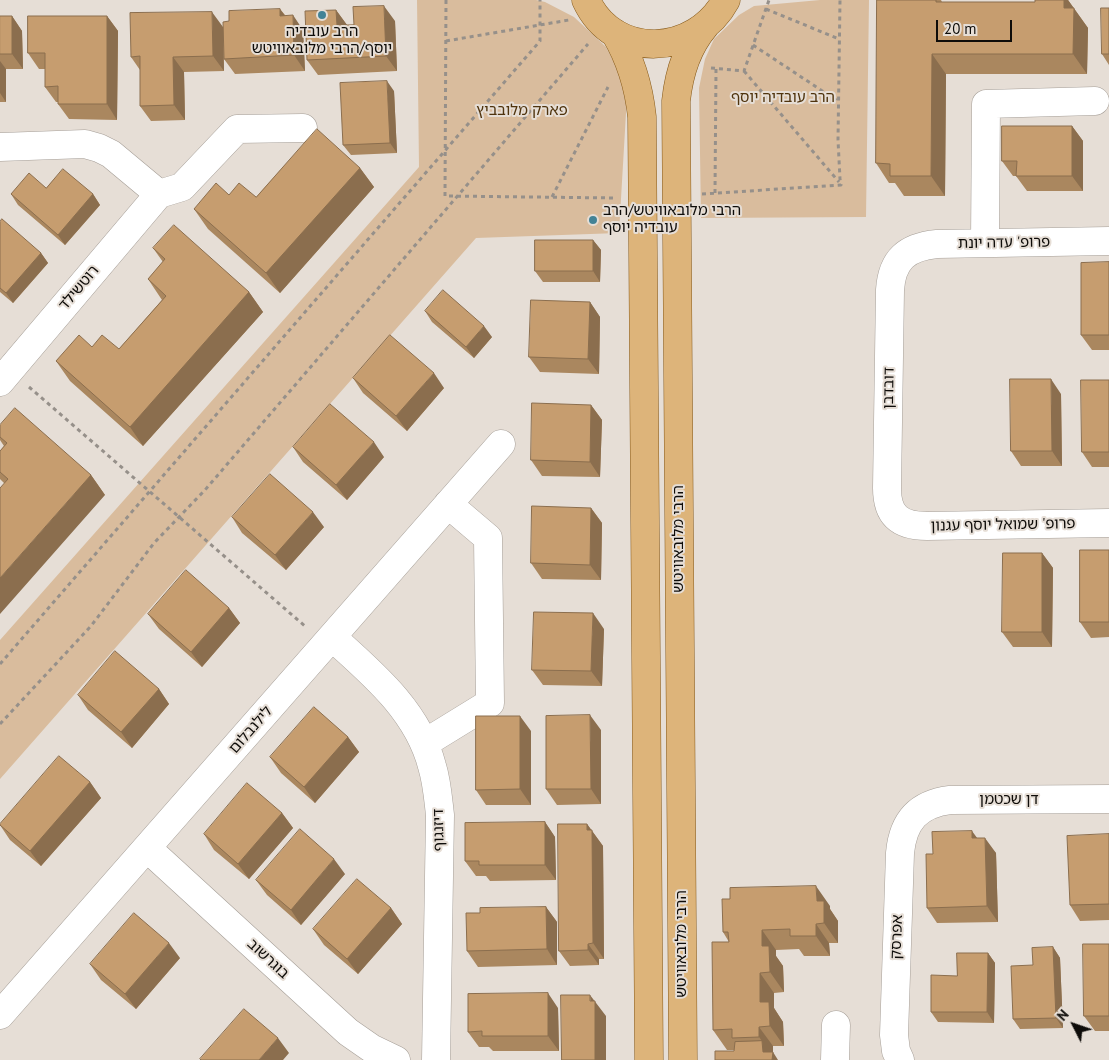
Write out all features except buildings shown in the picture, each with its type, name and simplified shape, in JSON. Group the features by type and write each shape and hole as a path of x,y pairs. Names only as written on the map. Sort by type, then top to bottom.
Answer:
{"main road":[{"path":"600,19 626,38 638,42 661,44 688,37 721,8"},
{"name":"הרבי מלובאוויטש","path":"683,1060 676,101 678,83 693,42 721,8"},
{"path":"600,19 635,80 641,108 649,1060"}],"street":[{"path":"985,243 986,104 1095,101"},
{"path":"0,147 86,144 111,154 159,194 182,187 237,129 303,128"},
{"name":"רוטשילד","path":"7,366 159,194"},
{"name":"פרופ' עדה יונת","path":"902,257 907,252 928,245 1109,241"},
{"name":"דובדבן","path":"898,518 891,510 887,496 890,290 892,274 902,257"},
{"name":"לילנבלום","path":"0,1015 501,444"},
{"path":"425,743 490,703 488,538 448,504"},
{"name":"פרופ' שמואל יוסף עגנון","path":"898,518 908,524 921,526 1109,523"},
{"name":"דיזנגוף","path":"328,641 362,664 390,692 411,719 425,743 432,764 440,815 436,1060"},
{"name":"דן שכטמן","path":"914,816 926,806 950,800 1109,799"},
{"name":"אפרסק","path":"900,1060 896,1051 894,1035 900,853 905,828 914,816"},
{"name":"בוגרשוב","path":"147,848 348,1032 371,1048 396,1060"},
{"path":"836,1025 836,1060"}],"path":[{"path":"446,0 445,196 642,199"},
{"path":"0,664 540,41 540,0"},
{"path":"744,71 769,0"},
{"path":"840,0 839,163 841,185"},
{"path":"766,9 839,39"},
{"path":"446,41 540,25 600,19"},
{"path":"0,724 91,626 154,543 205,490 458,196 600,19"},
{"path":"552,197 600,19"},
{"path":"753,44 839,102"},
{"path":"683,66 744,71 841,185"},
{"path":"714,194 716,69"},
{"path":"677,196 841,185"},
{"path":"7,366 179,517 328,641"}],"green space":[{"name":"פארק מלובביץ","path":"417,0 536,0 545,2 574,17 606,47 620,73 627,96 619,233 476,238 0,779 0,640 419,167"},
{"name":"הרב עובדיה יוסף","path":"820,0 869,0 866,217 701,218 699,88 705,59 714,39 739,15 754,6"}],"place":[{"name":"הרב עובדיה יוסף/הרבי מלובאוויטש","path":"322,15"},
{"name":"הרבי מלובאוויטש/הרב עובדיה יוסף","path":"593,220"}]}
